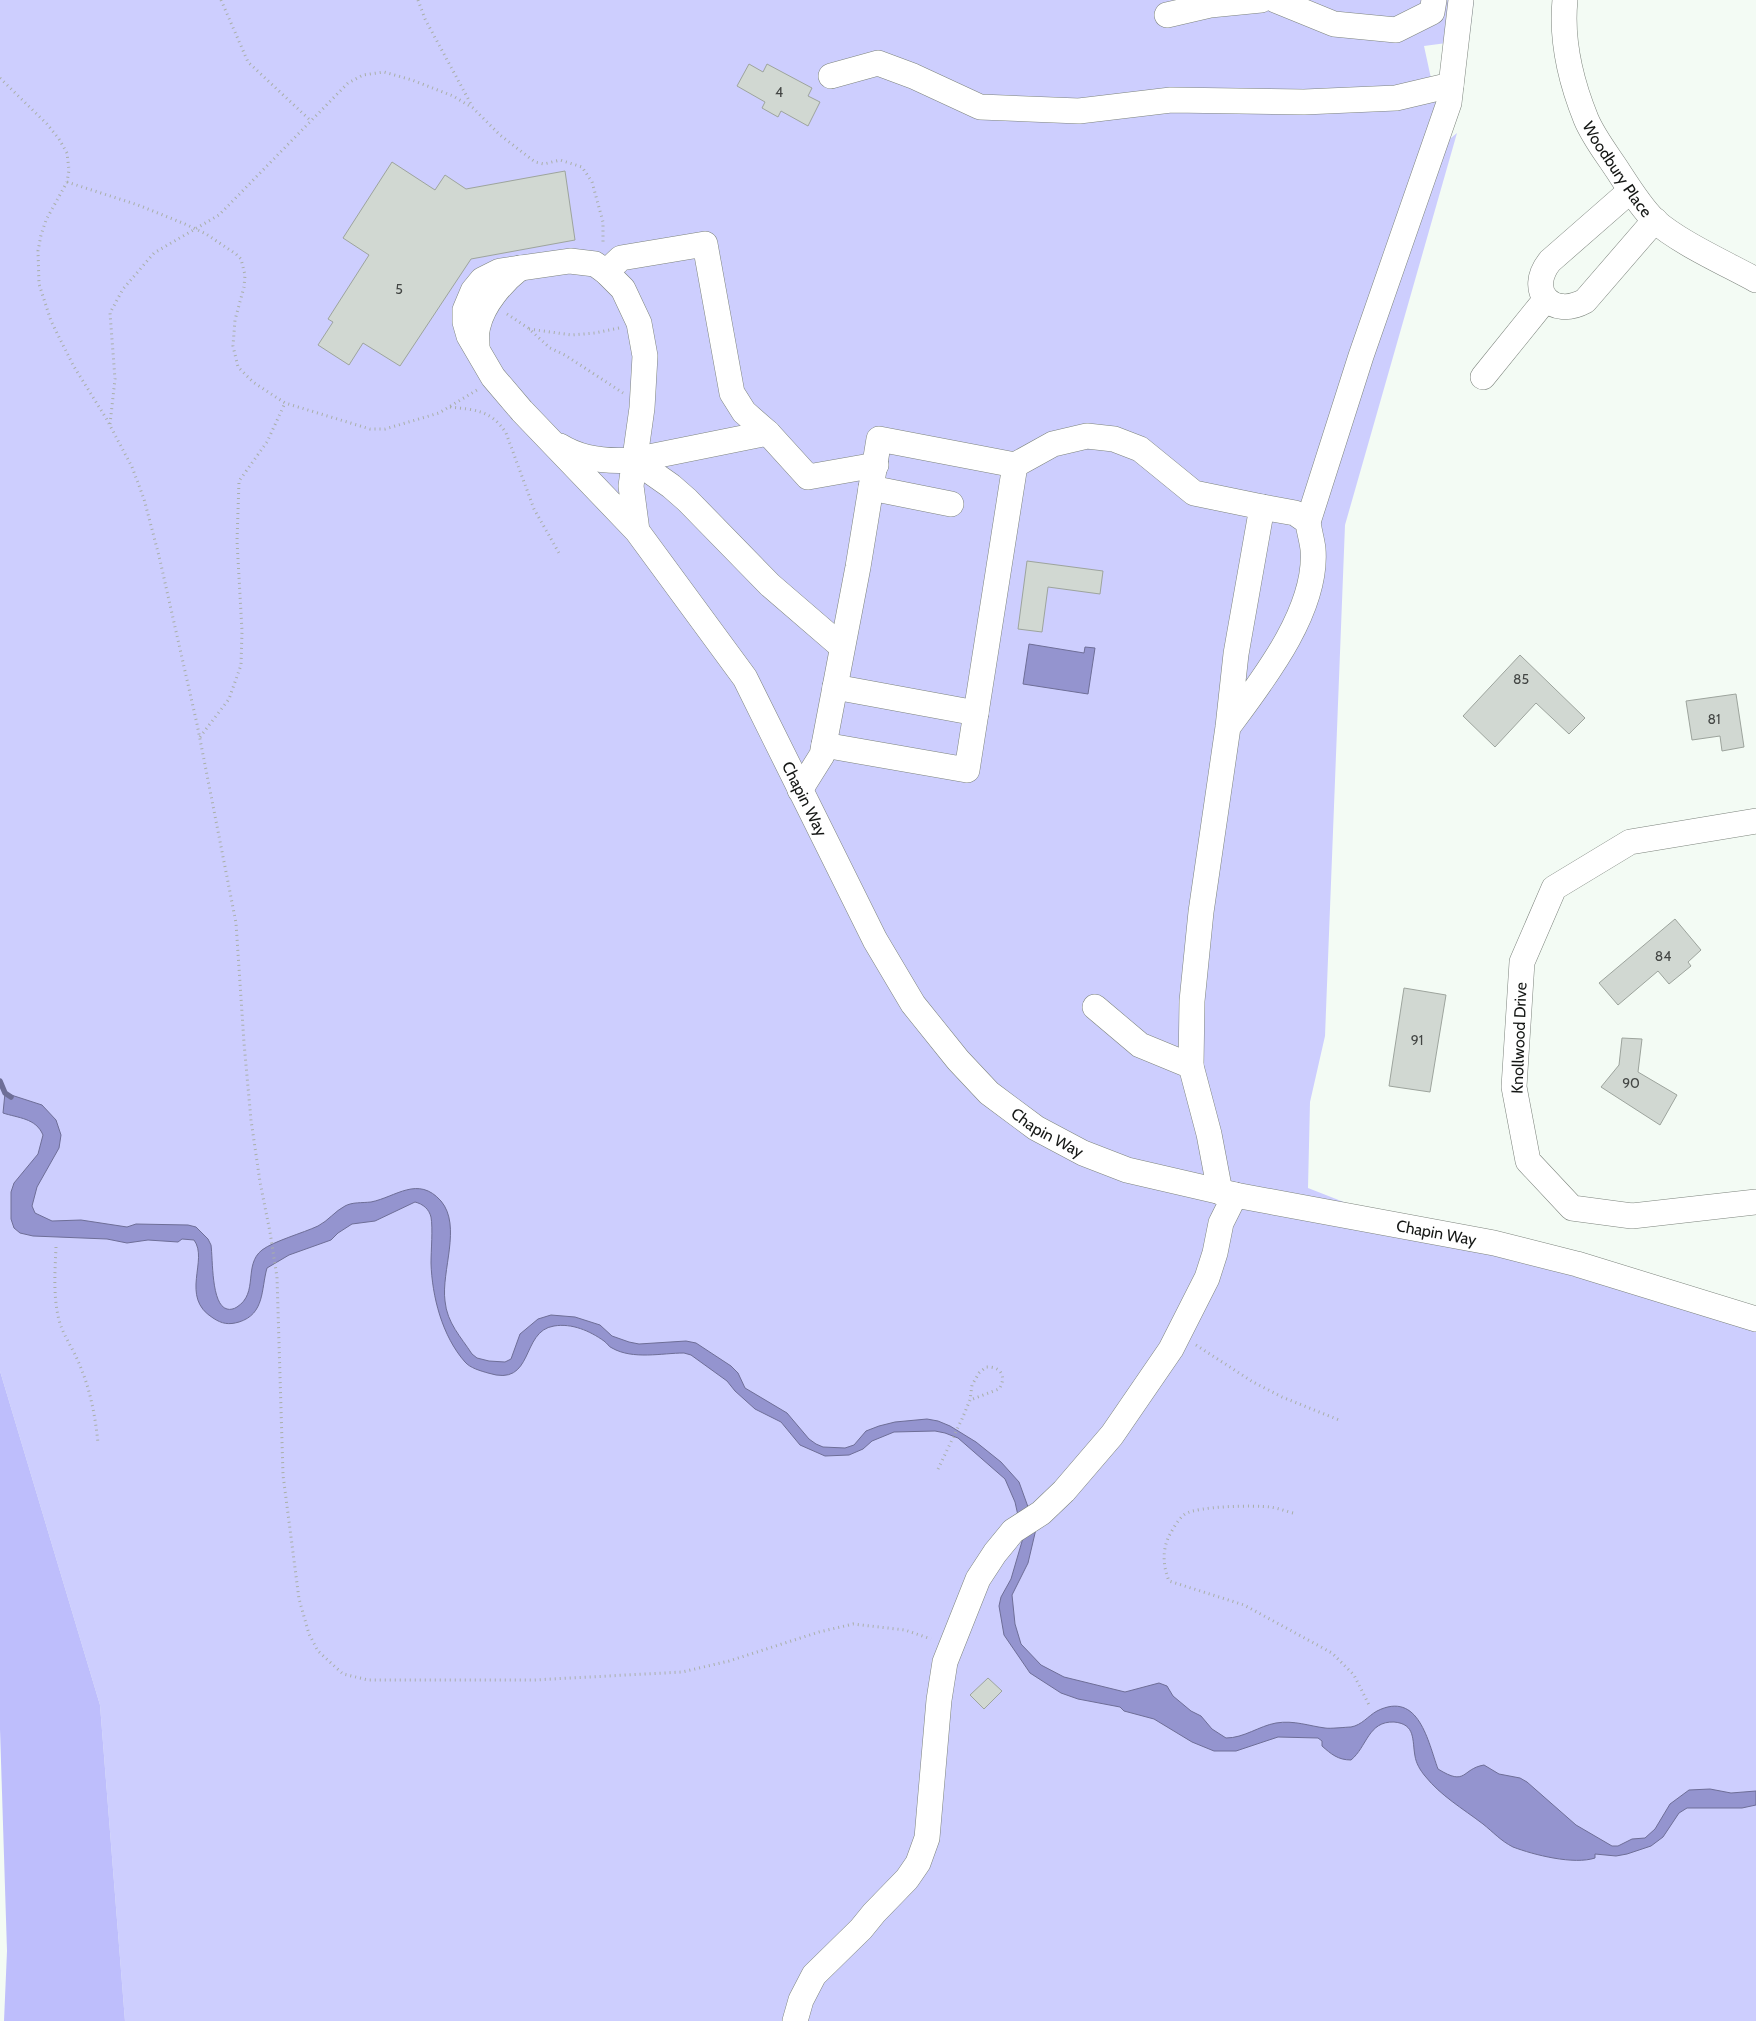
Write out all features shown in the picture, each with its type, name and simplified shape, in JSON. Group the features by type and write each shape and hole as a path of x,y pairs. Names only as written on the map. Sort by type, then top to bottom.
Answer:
{"street":[{"path":"1167,15 1210,5 1260,0"},
{"path":"1274,0 1334,24 1396,30 1432,12 1434,0"},
{"path":"1228,727 1267,675 1300,613 1310,588 1313,550 1308,522 1361,356 1449,103 1461,0"},
{"name":"Woodbury Place","path":"1565,0 1564,14 1568,61 1586,120 1630,190 1655,220 1696,248 1756,280"},
{"path":"831,76 878,63 913,76 980,107 1079,111 1171,100 1304,102 1396,98 1451,85"},
{"path":"1630,190 1550,261 1542,271 1541,292 1546,299 1553,305 1565,308 1576,306 1585,301 1655,220"},
{"path":"600,268 622,258 705,244 732,393 744,412 768,433 808,477 873,477 951,504"},
{"path":"637,531 631,486 634,460 642,399 645,356 639,324 623,289 600,268 570,261 500,271 482,280 473,291 465,310 465,322 469,336 493,377 548,438 571,453 591,459 634,460 768,433"},
{"path":"477,350 478,327 490,302 510,276 522,267"},
{"path":"1483,377 1546,299"},
{"path":"800,790 822,755 879,439 1015,465 1053,444 1087,436 1114,439 1140,449 1194,493 1295,513 1308,522"},
{"name":"Chapin Way","path":"548,438 637,531 745,678 875,940 913,1004 958,1060 989,1093 1036,1128 1083,1153 1127,1170 1228,1193 1494,1244 1577,1264 1756,1319"},
{"path":"634,460 682,495 770,585 842,648"},
{"path":"824,745 967,770 1015,465"},
{"path":"795,2021 800,2000 814,1975 861,1929 907,1879 918,1863 927,1838 939,1700 945,1662 978,1579 1013,1530 1042,1512 1064,1491 1112,1435 1171,1349 1207,1278 1215,1253 1228,1193 1209,1134 1191,1066 1192,1002 1201,912 1228,727 1236,654 1262,507"},
{"path":"835,687 976,714"},
{"name":"Knollwood Drive","path":"1756,820 1630,842 1554,888 1522,962 1514,1087 1528,1160 1572,1208 1632,1216 1756,1202"},
{"path":"1095,1006 1140,1045 1191,1066"}],"path":[{"path":"221,0 248,62 311,121"},
{"path":"418,0 425,19 473,108"},
{"path":"110,424 115,379 110,313 123,290 154,252 196,230 219,215 348,83 363,75 384,72 453,96 473,108 500,136 535,162 544,164 560,160 582,168 592,182 603,222 600,268"},
{"path":"0,78 47,124 67,153 69,170 67,182 46,220 41,235 38,251 39,284 46,308 60,340 89,393 110,424 132,467 144,499 159,556 200,738 236,923 249,1102 260,1182 278,1277 283,1475 299,1599 309,1634 318,1651 343,1674 368,1680 420,1682 534,1680 682,1672 729,1661 819,1632 854,1624 905,1630 951,1646"},
{"path":"67,182 138,205 206,234 241,259 245,275 244,287 235,320 233,346 238,367 252,382 285,403 370,429 385,429 450,407 493,377"},
{"path":"490,302 528,328 550,348 590,370 623,393 642,399"},
{"path":"528,328 572,335 639,324"},
{"path":"200,738 229,699 241,665 242,631 237,541 238,481 266,442 285,403"},
{"path":"450,407 480,411 499,423 506,433 534,509 559,553"},
{"path":"56,1247 55,1291 57,1310 63,1331 79,1363 90,1394 98,1443"},
{"path":"1179,1334 1254,1382 1282,1397 1339,1420"},
{"path":"938,1469 970,1400 972,1385 982,1369 992,1367 1000,1370 1003,1378 999,1389 970,1400"},
{"path":"1293,1513 1270,1507 1205,1509 1187,1513 1177,1523 1165,1548 1165,1568 1169,1581 1244,1605 1332,1653 1354,1675 1369,1705"}],"shaded area":[{"path":"0,0 1474,0 1469,40 1424,46 1445,143 1457,133 1345,525 1325,1036 1310,1102 1308,1188 1456,1246 1528,1262 1756,1329 1756,2021 125,2021 100,1705 0,1371"},
{"path":"1029,644 1084,653 1085,647 1095,648 1088,694 1023,684"},
{"path":"5,1093 42,1105 56,1120 61,1135 59,1148 37,1187 32,1206 35,1213 52,1221 81,1220 127,1227 136,1224 188,1225 196,1227 208,1239 211,1245 215,1291 222,1306 227,1309 235,1308 244,1301 250,1287 253,1263 256,1256 262,1250 281,1240 318,1226 341,1208 348,1205 371,1202 407,1190 424,1189 441,1201 447,1211 450,1223 450,1236 445,1289 446,1309 455,1329 472,1354 477,1358 505,1362 511,1359 520,1334 538,1319 551,1315 575,1317 600,1325 612,1336 629,1342 639,1344 686,1341 696,1343 731,1366 738,1373 745,1388 787,1413 809,1439 823,1447 845,1448 854,1445 866,1431 895,1422 927,1419 950,1426 976,1442 1001,1462 1019,1482 1036,1529 1028,1563 1012,1595 1015,1624 1021,1644 1041,1665 1064,1677 1125,1692 1159,1683 1167,1686 1173,1696 1191,1711 1201,1716 1212,1729 1226,1738 1239,1736 1283,1722 1327,1728 1351,1727 1362,1722 1377,1711 1391,1706 1403,1707 1420,1722 1438,1769 1454,1777 1459,1777 1484,1765 1499,1774 1520,1778 1576,1825 1612,1846 1618,1846 1632,1839 1645,1838 1655,1829 1670,1804 1689,1790 1710,1789 1731,1793 1756,1791 1756,1805 1742,1808 1687,1808 1679,1813 1663,1837 1651,1846 1616,1856 1595,1854 1595,1858 1586,1860 1565,1860 1532,1853 1509,1845 1438,1790 1418,1766 1412,1734 1410,1729 1401,1723 1385,1723 1373,1730 1351,1760 1338,1758 1332,1754 1322,1746 1322,1741 1318,1738 1278,1737 1236,1751 1214,1751 1192,1742 1154,1719 1124,1711 1120,1707 1078,1699 1061,1693 1030,1673 1004,1635 999,1606 1001,1597 1011,1579 1023,1538 1015,1502 1005,1479 958,1438 935,1431 894,1432 872,1441 863,1449 849,1455 825,1456 800,1445 781,1422 755,1409 727,1381 691,1355 684,1353 638,1355 620,1352 587,1331 561,1325 543,1330 536,1338 521,1366 513,1373 503,1375 476,1369 467,1364 457,1352 444,1328 436,1302 432,1276 431,1217 425,1207 415,1202 375,1221 352,1224 331,1240 289,1255 267,1268 258,1307 254,1313 239,1322 229,1324 219,1322 203,1309 198,1300 196,1279 199,1258 198,1248 194,1240 182,1239 178,1242 148,1240 127,1243 107,1239 33,1236 20,1233 14,1228 11,1219 11,1192 14,1183 38,1154 43,1135 40,1129 31,1122 3,1113"},
{"path":"0,1371 100,1705 125,2021 4,2021 7,1951 0,1729"}],"building":[{"path":"749,64 763,72 767,64 812,88 808,96 820,102 808,126 781,111 778,117 762,108 765,102 737,86"},
{"path":"392,162 435,190 445,175 466,189 565,171 575,240 471,259 400,366 363,343 349,365 318,345 333,322 328,319 369,255 343,238"},
{"path":"1027,561 1103,571 1100,594 1048,587 1042,632 1018,629"},
{"path":"1520,655 1585,718 1569,734 1536,703 1495,747 1463,716"},
{"path":"1736,694 1744,747 1722,751 1720,736 1692,740 1686,701"},
{"path":"1675,919 1701,950 1688,962 1691,966 1669,984 1658,971 1618,1005 1599,983"},
{"path":"1404,988 1446,995 1430,1092 1389,1086"},
{"path":"1622,1038 1642,1039 1638,1072 1677,1095 1660,1125 1601,1087 1619,1065"},
{"path":"988,1678 1002,1691 984,1709 970,1695"}],"waterway":[{"path":"0,1081 5,1093 11,1097"}]}
